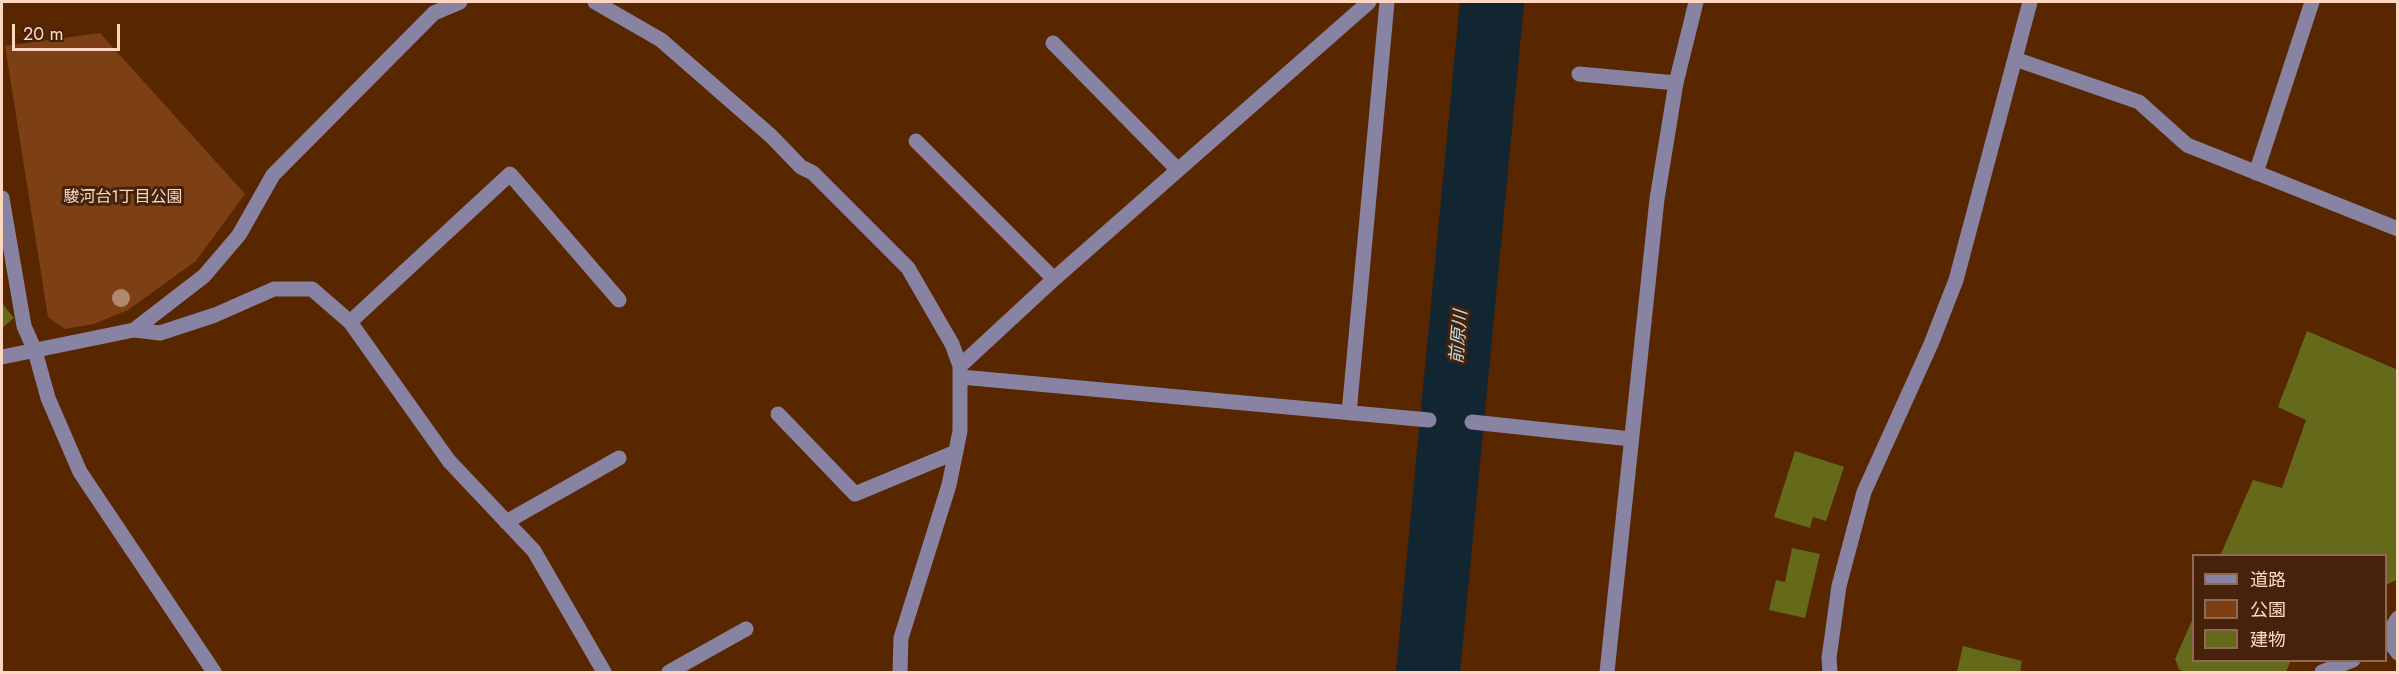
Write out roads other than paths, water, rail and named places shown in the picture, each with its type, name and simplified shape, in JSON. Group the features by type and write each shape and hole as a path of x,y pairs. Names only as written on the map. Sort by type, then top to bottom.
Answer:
{"street":[{"path":"134,330 204,276 239,235 273,175 434,13 460,2"},
{"path":"595,2 661,40 771,136 801,167 813,173 908,268 952,344 960,371 960,431 949,485 901,638 900,672"},
{"path":"960,371 1054,279 1369,2"},
{"path":"1349,413 1387,2"},
{"path":"1607,672 1657,199 1676,83 1696,2"},
{"path":"1830,672 1829,658 1839,585 1864,492 1931,344 1956,280 2030,2"},
{"path":"2256,173 2312,2"},
{"path":"1053,43 1178,170"},
{"path":"2016,59 2139,102 2187,145 2397,229"},
{"path":"1579,74 1676,83"},
{"path":"916,141 1054,279"},
{"path":"350,321 510,174 619,300"},
{"path":"2,198 24,326 35,351 48,398 80,472 214,672"},
{"path":"2,357 134,330 160,333 215,315 274,289 312,289 350,321 449,462 534,551 604,672"},
{"path":"960,371 1429,420"},
{"path":"778,414 855,494 956,452"},
{"path":"1472,422 1631,439"},
{"path":"506,522 619,458"},
{"path":"2392,649 2390,631 2397,618"},
{"path":"669,672 746,629"},
{"path":"2322,672 2348,662"}],"waterway":[{"name":"前原川","path":"1428,672 1492,2"}],"park label":[{"name":"駿河台1丁目公園","path":"123,198"}]}
